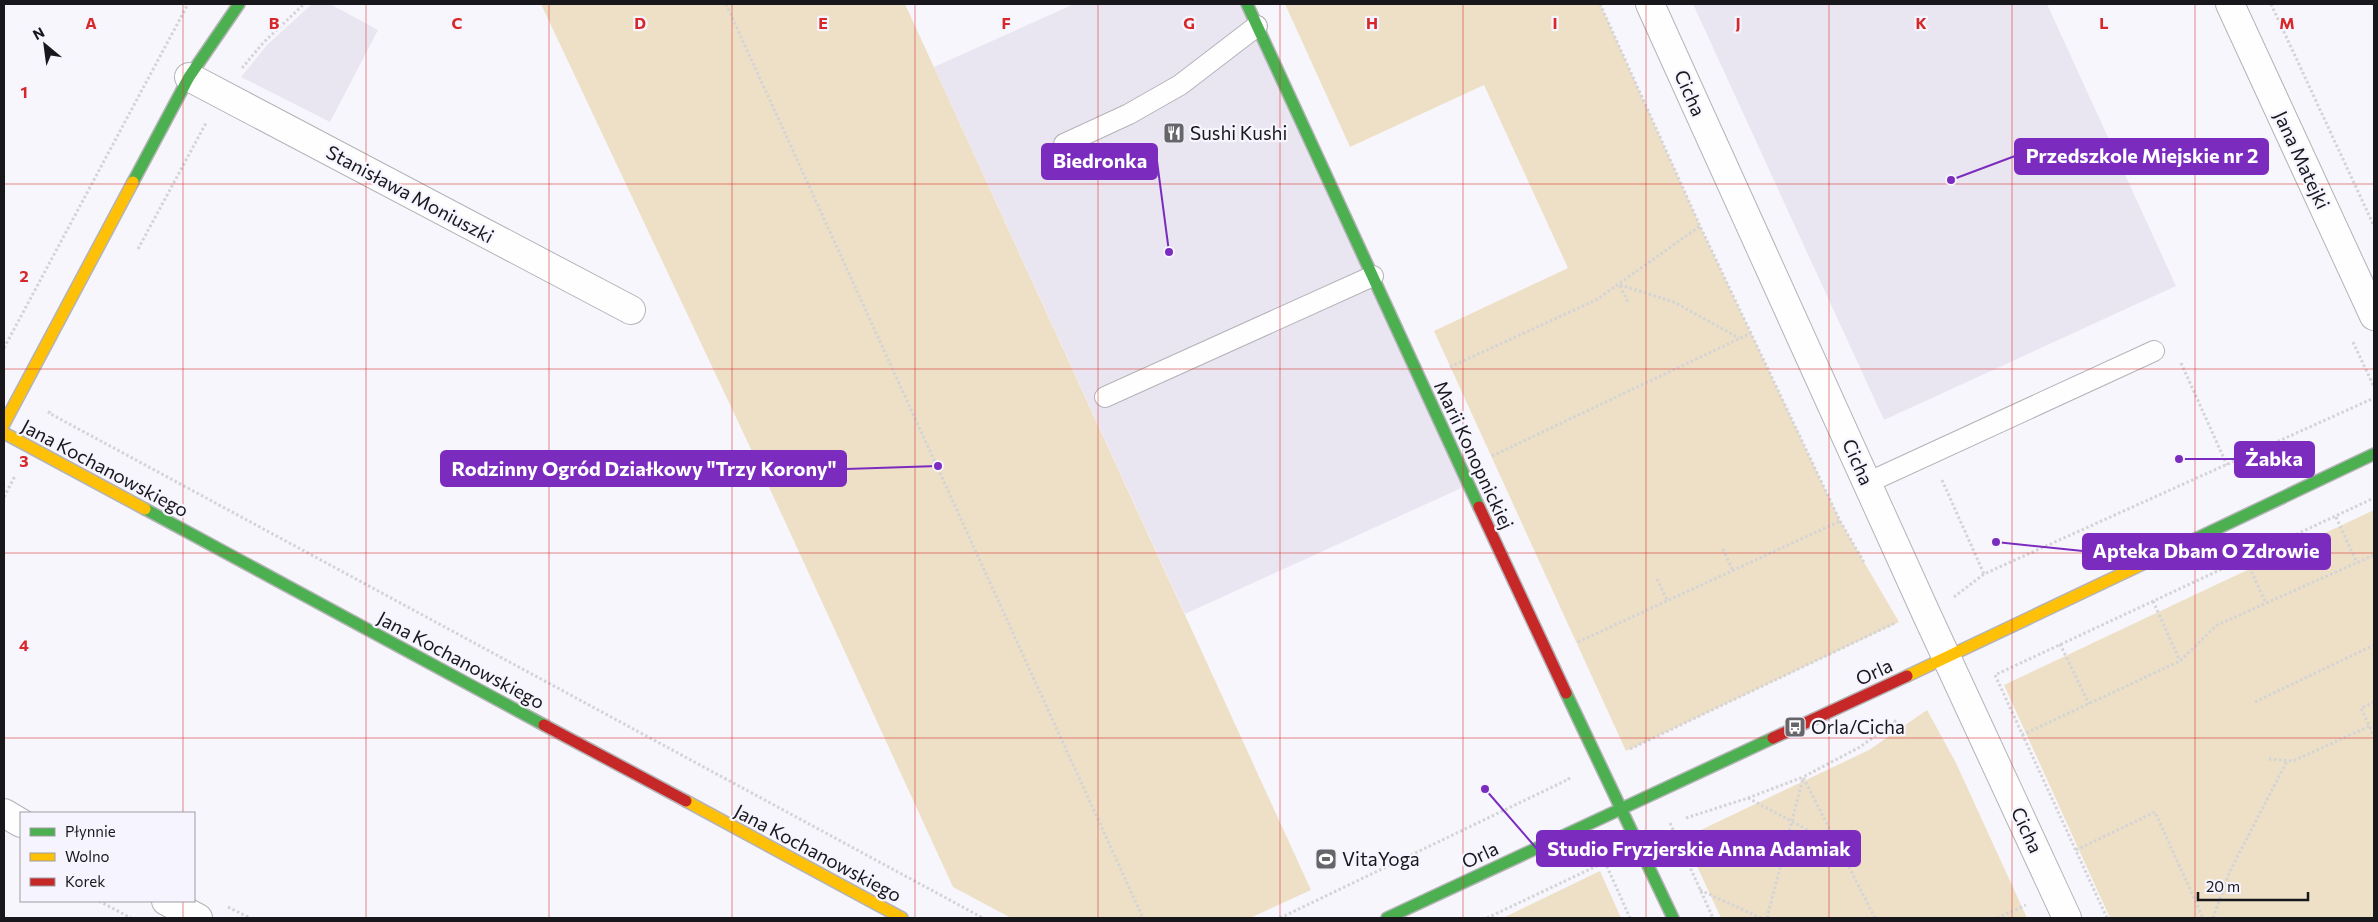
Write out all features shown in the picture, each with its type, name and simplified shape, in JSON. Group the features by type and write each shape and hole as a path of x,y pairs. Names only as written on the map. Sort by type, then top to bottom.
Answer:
{"street":[{"path":"4,424 189,77 239,4"},
{"name":"Marii Konopnickiej","path":"1247,4 1468,485 1622,808 1672,918"},
{"name":"Cicha","path":"1650,4 2067,918"},
{"name":"Jana Matejki","path":"2230,4 2374,316"},
{"name":"Stanisława Moniuszki","path":"189,77 631,310"},
{"name":"Jana Kochanowskiego","path":"4,433 902,918"},
{"name":"Orla","path":"1387,918 1948,658 2374,454"},
{"path":"4,813 20,822"},
{"path":"168,902 198,918"}],"lane":[{"path":"1064,144 1129,114 1180,86 1257,26"},
{"path":"1105,397 1372,276"},
{"path":"1867,483 2154,351"}],"path":[{"path":"4,348 188,4"},
{"path":"133,258 221,95 263,43 304,4"},
{"path":"726,4 1143,918"},
{"path":"1600,4 1700,226 1840,521 1869,572"},
{"path":"2271,4 2374,226"},
{"path":"1450,367 1596,300 1620,285 1700,226"},
{"path":"1620,285 1629,304"},
{"path":"1620,285 1674,302 1739,338"},
{"path":"1492,456 1751,333"},
{"path":"1954,598 1984,574 2374,398"},
{"path":"54,404 49,412 983,918"},
{"path":"4,497 17,473"},
{"path":"1940,477 1984,574"},
{"path":"2107,918 1995,675 2374,498"},
{"path":"2336,516 2357,563"},
{"path":"1578,642 1840,521"},
{"path":"1722,549 1733,571"},
{"path":"2022,735 2180,661 2217,625 2374,555"},
{"path":"2245,558 2266,603"},
{"path":"1657,579 1667,600"},
{"path":"2153,601 2180,661"},
{"path":"1634,747 1899,622 1894,614"},
{"path":"2060,644 2090,704"},
{"path":"2255,702 2374,645"},
{"path":"2374,702 2361,708 2374,736"},
{"path":"1713,918 1669,823 1748,798 1803,777 1860,747 1903,715"},
{"path":"2269,759 2293,761 2370,726"},
{"path":"2213,918 2230,871 2287,761"},
{"path":"1280,918 1569,780 1565,770"},
{"path":"1768,918 1803,777"},
{"path":"1803,777 1875,918"},
{"path":"1748,798 1838,846"},
{"path":"2076,850 2155,812 2203,918"},
{"path":"1486,918 1605,862 1630,918"},
{"path":"1700,890 1761,918"},
{"path":"101,902 131,918"},
{"path":"1997,918 2027,905"}],"shaded area":[{"path":"312,4 330,4 378,30 330,122 241,77 268,44"},
{"path":"541,4 905,4 1311,890 1250,918 1011,918 953,887 782,515"},
{"path":"1074,4 1247,4 1468,485 1185,614 934,67"},
{"path":"1285,4 1600,4 1700,226 1840,521 1899,622 1626,751 1434,331 1568,268 1484,85 1350,147"},
{"path":"1693,4 2047,4 2176,286 1884,420"},
{"path":"2374,510 2374,918 2110,918 2004,685"},
{"path":"1927,710 1956,763 2027,918 1721,918 1684,838 1869,750"},
{"path":"1600,871 1621,918 1503,918"}],"traffic: fast":[{"path":"133,182 189,77 239,4"},
{"path":"1247,4 1479,507"},
{"path":"2168,552 2374,454"},
{"path":"145,509 544,725"},
{"path":"1566,693 1673,918"},
{"path":"1387,918 1773,738"}],"traffic: slow":[{"path":"4,424 133,182"},
{"path":"4,433 145,509"},
{"path":"1907,676 2168,552"},
{"path":"686,801 902,918"}],"traffic: jam":[{"path":"1479,507 1566,693"},
{"path":"1773,738 1907,676"},
{"path":"544,725 686,801"}],"place":[{"name":"Sushi Kushi","path":"1174,133"},
{"name":"Przedszkole Miejskie nr 2","path":"1951,180"},
{"name":"Biedronka","path":"1169,252"},
{"name":"Żabka","path":"2179,459"},
{"name":"Rodzinny Ogród Działkowy \"Trzy Korony\"","path":"938,466"},
{"name":"Apteka Dbam O Zdrowie","path":"1996,542"},
{"name":"Orla/Cicha","path":"1795,727"},
{"name":"Studio Fryzjerskie Anna Adamiak","path":"1485,789"},
{"name":"VitaYoga","path":"1326,859"}]}
